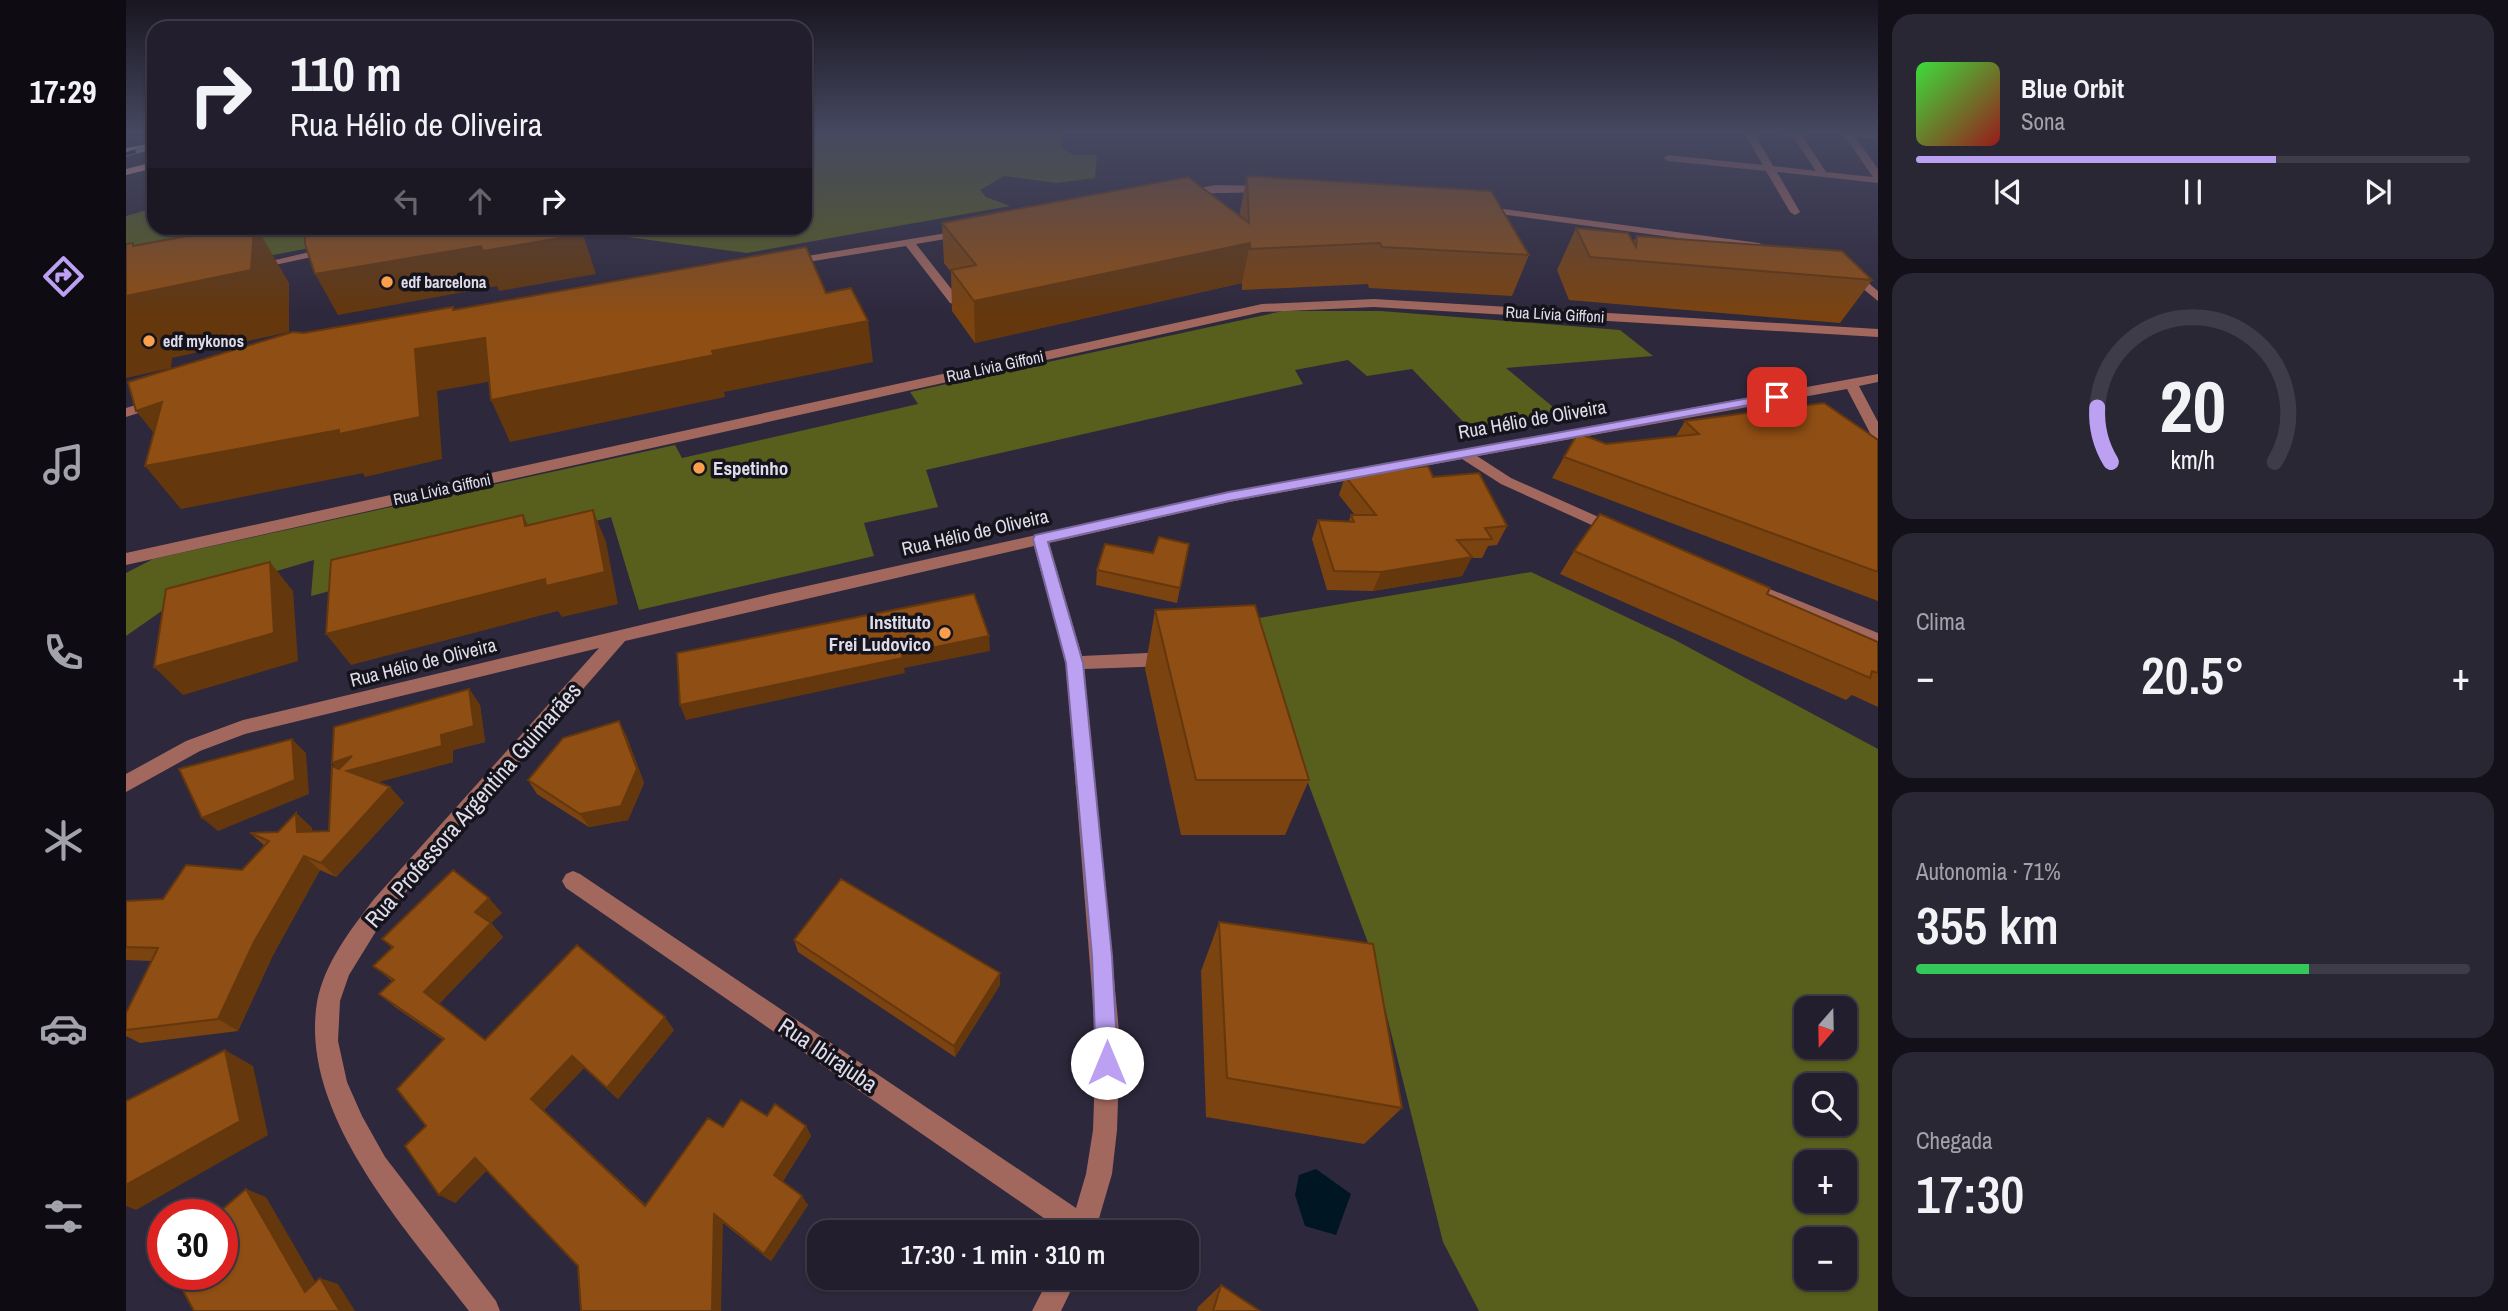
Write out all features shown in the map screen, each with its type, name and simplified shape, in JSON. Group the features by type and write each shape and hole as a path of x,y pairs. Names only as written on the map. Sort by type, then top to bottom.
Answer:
{"street":[{"path":"1171,194 1185,192"},
{"path":"1783,192 1795,212"},
{"path":"1463,206 1777,249"},
{"path":"777,264 975,231"},
{"path":"909,243 954,300"},
{"path":"249,268 345,247"},
{"path":"1841,268 1878,297"},
{"name":"Rua Lívia Giffoni","path":"128,559 1262,308 1302,304 1374,303 1878,333"},
{"name":"Rua Hélio de Oliveira","path":"126,784 193,746 243,727 620,635 1229,497 1878,379"},
{"path":"1851,384 1878,435"},
{"path":"126,413 170,398"},
{"path":"1462,453 1538,497 1636,539"},
{"path":"1040,539 1074,663 1108,1041 1105,1130 1099,1174 1085,1220"},
{"path":"1736,581 1878,640"},
{"name":"Rua Professora Argentina Guimarães","path":"486,1311 363,1148 340,1100 326,1051 329,1000 345,964 387,899 620,635"},
{"path":"1074,663 1182,658"},
{"name":"Rua Ibirajuba","path":"573,881 1067,1220"},
{"path":"1046,1311 1057,1290"}],"green space":[{"path":"812,192 982,192 986,197 1010,206 747,253 612,235 812,235"},
{"path":"147,210 147,235 375,235 126,284 126,216"},
{"path":"1283,311 1381,311 1620,330 1653,356 1506,368 1564,416 1476,435 1412,369 1367,376 1348,360 1295,370 1303,384 926,470 938,507 864,523 874,556 639,610 611,517 311,596 314,560 176,601 126,636 126,573 153,559 675,445 682,458 918,404 910,392"},
{"path":"1531,572 1675,640 1878,749 1878,1311 1479,1311 1443,1242 1370,948 1247,620"}],"water":[{"path":"1316,1169 1351,1194 1336,1235 1305,1226 1295,1195 1299,1175"}],"building":[{"path":"1107,192 1208,192 1249,223 1248,192 1492,192 1529,255 1382,247 1380,243 1250,249 1250,243 974,301 951,270 976,265 942,223"},
{"path":"1576,228 1628,233 1636,247 1637,236 1842,251 1872,280 1590,257"},
{"path":"192,235 254,235 251,270 126,296 126,244 133,243 133,246"},
{"path":"305,235 577,235 483,251 481,246 315,274 305,244"},
{"path":"806,247 826,293 851,288 868,321 712,351 714,355 491,400 485,338 415,349 420,417 339,434 339,430 145,466 162,402 136,411 128,382 293,332 304,333 453,307 453,310"},
{"path":"1824,403 1878,440 1878,572 1564,457 1578,433 1606,444 1699,434 1685,421"},
{"path":"1428,466 1433,477 1479,473 1507,526 1485,528 1492,539 1457,540 1472,557 1381,572 1334,571 1318,520 1354,522 1351,515 1376,515 1345,476"},
{"path":"593,510 605,572 546,586 545,579 326,634 331,560 523,515 525,526"},
{"path":"1600,514 1770,588 1767,594 1878,642 1878,673 1872,671 1870,678 1574,551"},
{"path":"1159,537 1189,544 1180,588 1097,570 1105,544 1153,553"},
{"path":"270,562 274,633 154,667 166,589"},
{"path":"974,594 989,636 902,654 903,658 680,705 677,653"},
{"path":"1255,605 1309,780 1196,780 1155,610"},
{"path":"469,689 474,726 441,735 442,746 347,771 390,787 321,863 304,856 254,942 218,1019 126,1030 126,1013 158,948 126,947 126,901 163,899 186,865 242,870 269,841 250,833 278,832 296,813 297,832 329,831 332,766 339,769 352,756 332,763 334,727"},
{"path":"619,721 637,769 621,806 580,814 528,780 563,738"},
{"path":"292,739 295,780 202,818 179,769"},
{"path":"453,870 489,898 475,912 491,923 424,992 485,1040 577,945 665,1017 607,1088 572,1056 531,1099 645,1206 708,1118 723,1127 741,1100 767,1116 775,1104 806,1126 774,1175 802,1196 764,1254 714,1214 712,1311 581,1311 578,1266 475,1158 439,1195 405,1146 426,1126 397,1089 444,1039 379,994 394,980 373,966 393,947 382,939"},
{"path":"841,879 1000,973 954,1046 794,940"},
{"path":"1219,922 1373,944 1402,1108 1227,1078"},
{"path":"225,1050 240,1121 126,1185 126,1101"},
{"path":"246,1189 305,1292 320,1278 340,1311 194,1311 183,1290 238,1290 238,1199 234,1199"},
{"path":"1221,1285 1260,1311 1213,1311"}],"place":[{"name":"edf barcelona","path":"387,282"},
{"name":"edf mykonos","path":"149,341"},
{"name":"Espetinho","path":"699,468"},
{"name":"Instituto Frei Ludovico","path":"945,633"}],"route":[{"path":"1107,1063 1102,956 1074,663 1040,539 1229,497 1777,397"}]}
